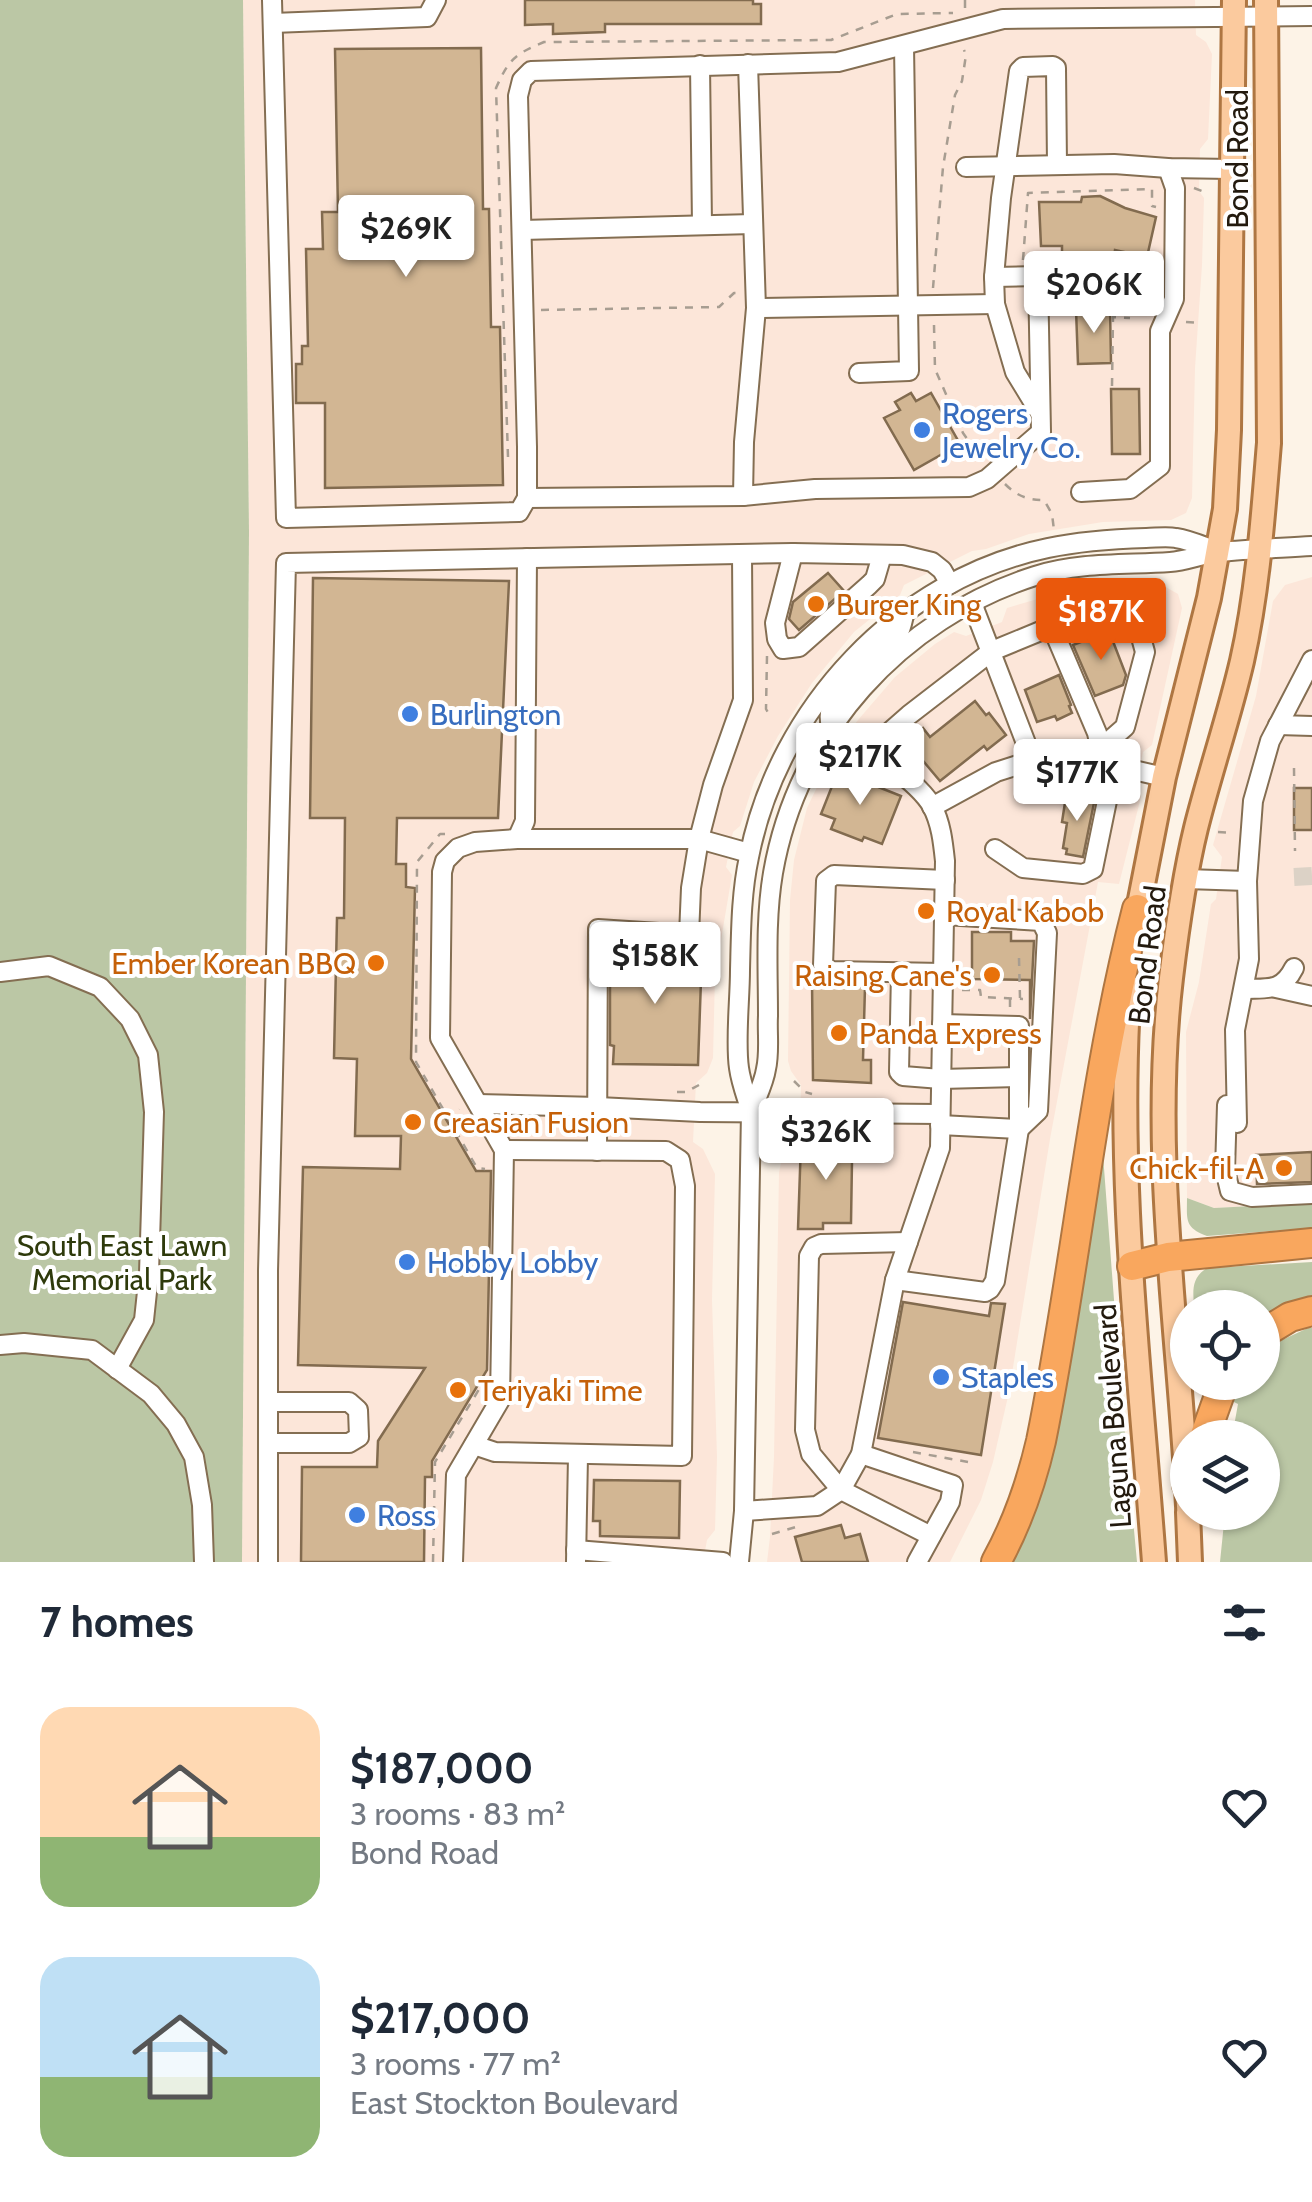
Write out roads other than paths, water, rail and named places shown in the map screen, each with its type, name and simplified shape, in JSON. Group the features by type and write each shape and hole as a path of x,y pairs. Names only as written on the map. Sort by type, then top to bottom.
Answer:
{"highway":[{"path":"996,1562 1020,1513 1041,1441 1105,1053 1137,909"},
{"path":"1132,1266 1168,1257 1312,1243"},
{"path":"1280,1323 1312,1311"}],"main road":[{"name":"Bond Road","path":"1132,1266 1126,1182 1125,1042 1137,909 1164,777 1219,552 1227,484 1234,8"},
{"name":"Bond Road","path":"1182,1420 1168,1257 1165,1056 1171,979 1186,879 1243,657 1269,443 1266,8"},
{"name":"Laguna Boulevard","path":"1132,1266 1154,1562"},
{"name":"Bond Road","path":"1189,1530 1190,1562"}],"street":[{"path":"272,0 286,518 520,512 527,498 518,96 522,80 531,71 838,62 1003,20 1024,10 1266,8 1312,16"},
{"path":"273,23 427,18 436,0"},
{"path":"859,373 909,372 904,46"},
{"path":"743,496 756,308 748,64"},
{"path":"700,65 702,225"},
{"path":"1041,414 1015,372 995,304 1000,198 1022,66 1056,68 1057,165"},
{"path":"958,171 1114,164 1231,169"},
{"path":"1081,492 1130,490 1160,466 1160,331 1174,298 1174,188 1168,168"},
{"path":"522,230 753,224"},
{"path":"527,498 743,496 815,489 970,487 988,479 1041,432 1038,276 994,277"},
{"path":"756,308 995,304"},
{"path":"739,1562 744,1511 751,1112 738,1064 742,910 749,853 768,792 790,744 816,702 847,665 906,610 950,584 1031,552 1085,541 1176,538 1219,552"},
{"path":"751,1112 767,1065 769,904 782,834 813,756 831,726 870,679 938,622 1000,589 1054,572 1109,564 1174,562 1219,552 1312,546"},
{"path":"268,1562 268,1271 286,562 793,552 903,555 932,562 950,584"},
{"path":"793,552 776,623 776,638 783,649 799,647 870,585 882,555"},
{"path":"597,1151 598,929 689,935 698,839 744,700 742,554"},
{"path":"517,838 525,821 527,558"},
{"path":"972,603 1037,773"},
{"path":"868,751 992,651 1108,608 1124,612 1139,630 1144,652 1124,727 1102,756"},
{"path":"744,1511 817,1506 841,1490 861,1454 895,1280 940,1148 945,880 942,832 923,794 831,726 828,714 832,702 900,632 906,610"},
{"path":"1052,627 1097,733 1102,756"},
{"path":"1237,1124 1235,1030 1249,959 1247,881 1253,801 1270,741 1312,660"},
{"path":"1278,726 1312,726"},
{"path":"1037,773 1102,756 1164,777"},
{"path":"932,807 996,772 1021,764 1037,773 1106,789 1108,796 1093,869 1084,874 1023,868 995,849"},
{"path":"453,1562 456,1475 500,1400 504,1150 440,1038 445,860 458,848 475,842 517,838 698,839 749,853"},
{"path":"943,974 830,970 824,965 826,882 834,875 945,880"},
{"path":"1186,879 1247,881"},
{"path":"478,1104 940,1120 1019,1128 1038,1111 1047,933 1041,921 944,915"},
{"path":"0,972 49,966 100,987 130,1019 148,1056 154,1112 149,1273 144,1320 117,1369"},
{"path":"1276,988 1294,968"},
{"path":"901,972 899,1072 908,1078 1019,1077"},
{"path":"1244,989 1276,988 1312,996"},
{"path":"895,1280 984,1292 995,1281 1019,1128 1019,1026 942,1024"},
{"path":"1236,1076 1226,1109 1225,1170 1230,1191 1252,1196 1312,1194"},
{"path":"474,1445 495,1452 682,1456 685,1186 680,1160 666,1151 504,1150"},
{"path":"908,1242 821,1244 809,1256 805,1430 811,1454 841,1490 931,1536"},
{"path":"0,1345 24,1342 92,1350 151,1394 176,1424 194,1457 202,1505 204,1562"},
{"path":"269,1443 348,1443 358,1437 358,1410 349,1402 270,1402"},
{"path":"861,1454 954,1485 950,1502 917,1562"},
{"path":"578,1456 576,1556 723,1562"}],"tunnel":[{"path":"1294,877 1312,876"}],"place":[{"name":"Rogers Jewelry Co.","path":"922,430"},
{"name":"Burger King","path":"816,604"},
{"name":"Burlington","path":"410,714"},
{"name":"Royal Kabob","path":"926,911"},
{"name":"Ember Korean BBQ","path":"376,963"},
{"name":"Raising Cane's","path":"992,975"},
{"name":"Panda Express","path":"839,1033"},
{"name":"Creasian Fusion","path":"413,1122"},
{"name":"Chick-fil-A","path":"1284,1168"},
{"name":"Hobby Lobby","path":"407,1262"},
{"name":"Staples","path":"941,1377"},
{"name":"Teriyaki Time","path":"458,1390"},
{"name":"Ross","path":"357,1515"}],"park label":[{"name":"South East Lawn Memorial Park","path":"122,1262"}]}
